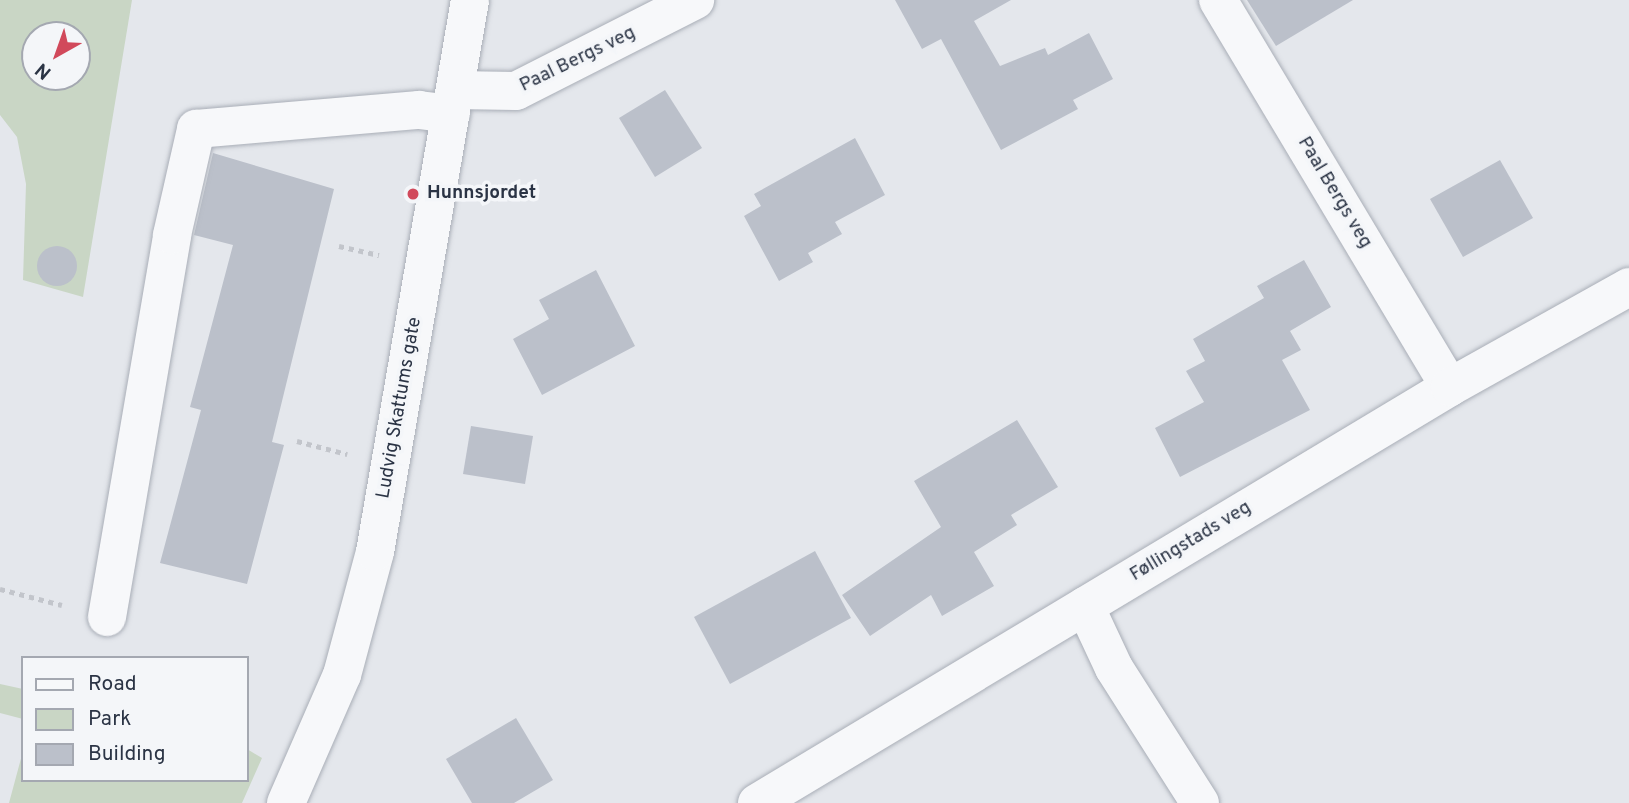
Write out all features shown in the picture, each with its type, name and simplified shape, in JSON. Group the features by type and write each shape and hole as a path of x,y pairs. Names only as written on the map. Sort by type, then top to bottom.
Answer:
{"street":[{"name":"Ludvig Skattums gate","path":"286,803 326,721 356,634 470,0"},
{"name":"Paal Bergs veg","path":"107,617 172,234 196,129 419,110 516,92 695,0"},
{"name":"Paal Bergs veg","path":"1218,0 1450,387"},
{"name":"Føllingstads veg","path":"757,803 1450,387 1629,287"},
{"path":"1085,606 1114,668 1200,803"}],"path":[{"path":"340,246 393,259"},
{"path":"297,441 358,456"},
{"path":"0,589 107,617"}],"green space":[{"path":"0,0 132,0 83,297 23,280 26,184 17,137 0,115"},
{"path":"0,684 21,689 21,718 0,713"},
{"path":"248,750 262,758 242,803 9,803 21,758 21,782 248,782"}],"building":[{"path":"895,0 1011,0 974,21 1000,66 1045,48 1048,55 1089,33 1113,79 1073,100 1078,109 1001,150 941,39 922,49"},
{"path":"1247,0 1353,0 1276,46"},
{"path":"665,90 702,148 655,177 619,118"},
{"path":"855,138 885,195 835,222 842,234 808,253 813,262 779,281 744,216 761,206 754,194"},
{"path":"213,153 334,189 272,442 284,445 247,584 160,563 201,410 190,407 233,245 194,235"},
{"path":"1500,160 1533,218 1463,257 1430,199"},
{"path":"57,246 65,247 71,252 76,258 76,274 71,280 65,285 57,286 49,285 43,280 38,274 37,266 38,258 43,252 49,247"},
{"path":"1304,260 1331,307 1290,331 1301,350 1282,360 1310,410 1180,477 1155,428 1204,402 1186,371 1205,361 1193,339 1264,298 1257,286"},
{"path":"596,270 635,346 542,395 513,339 549,319 539,300"},
{"path":"1017,420 1058,487 1011,515 1017,525 974,552 994,586 942,616 931,595 870,636 842,595 941,527 914,481"},
{"path":"471,426 533,436 525,484 463,474"},
{"path":"815,551 851,618 730,684 694,617"},
{"path":"516,718 553,780 514,803 472,803 446,759"}],"place":[{"name":"Hunnsjordet","path":"413,194"}]}
